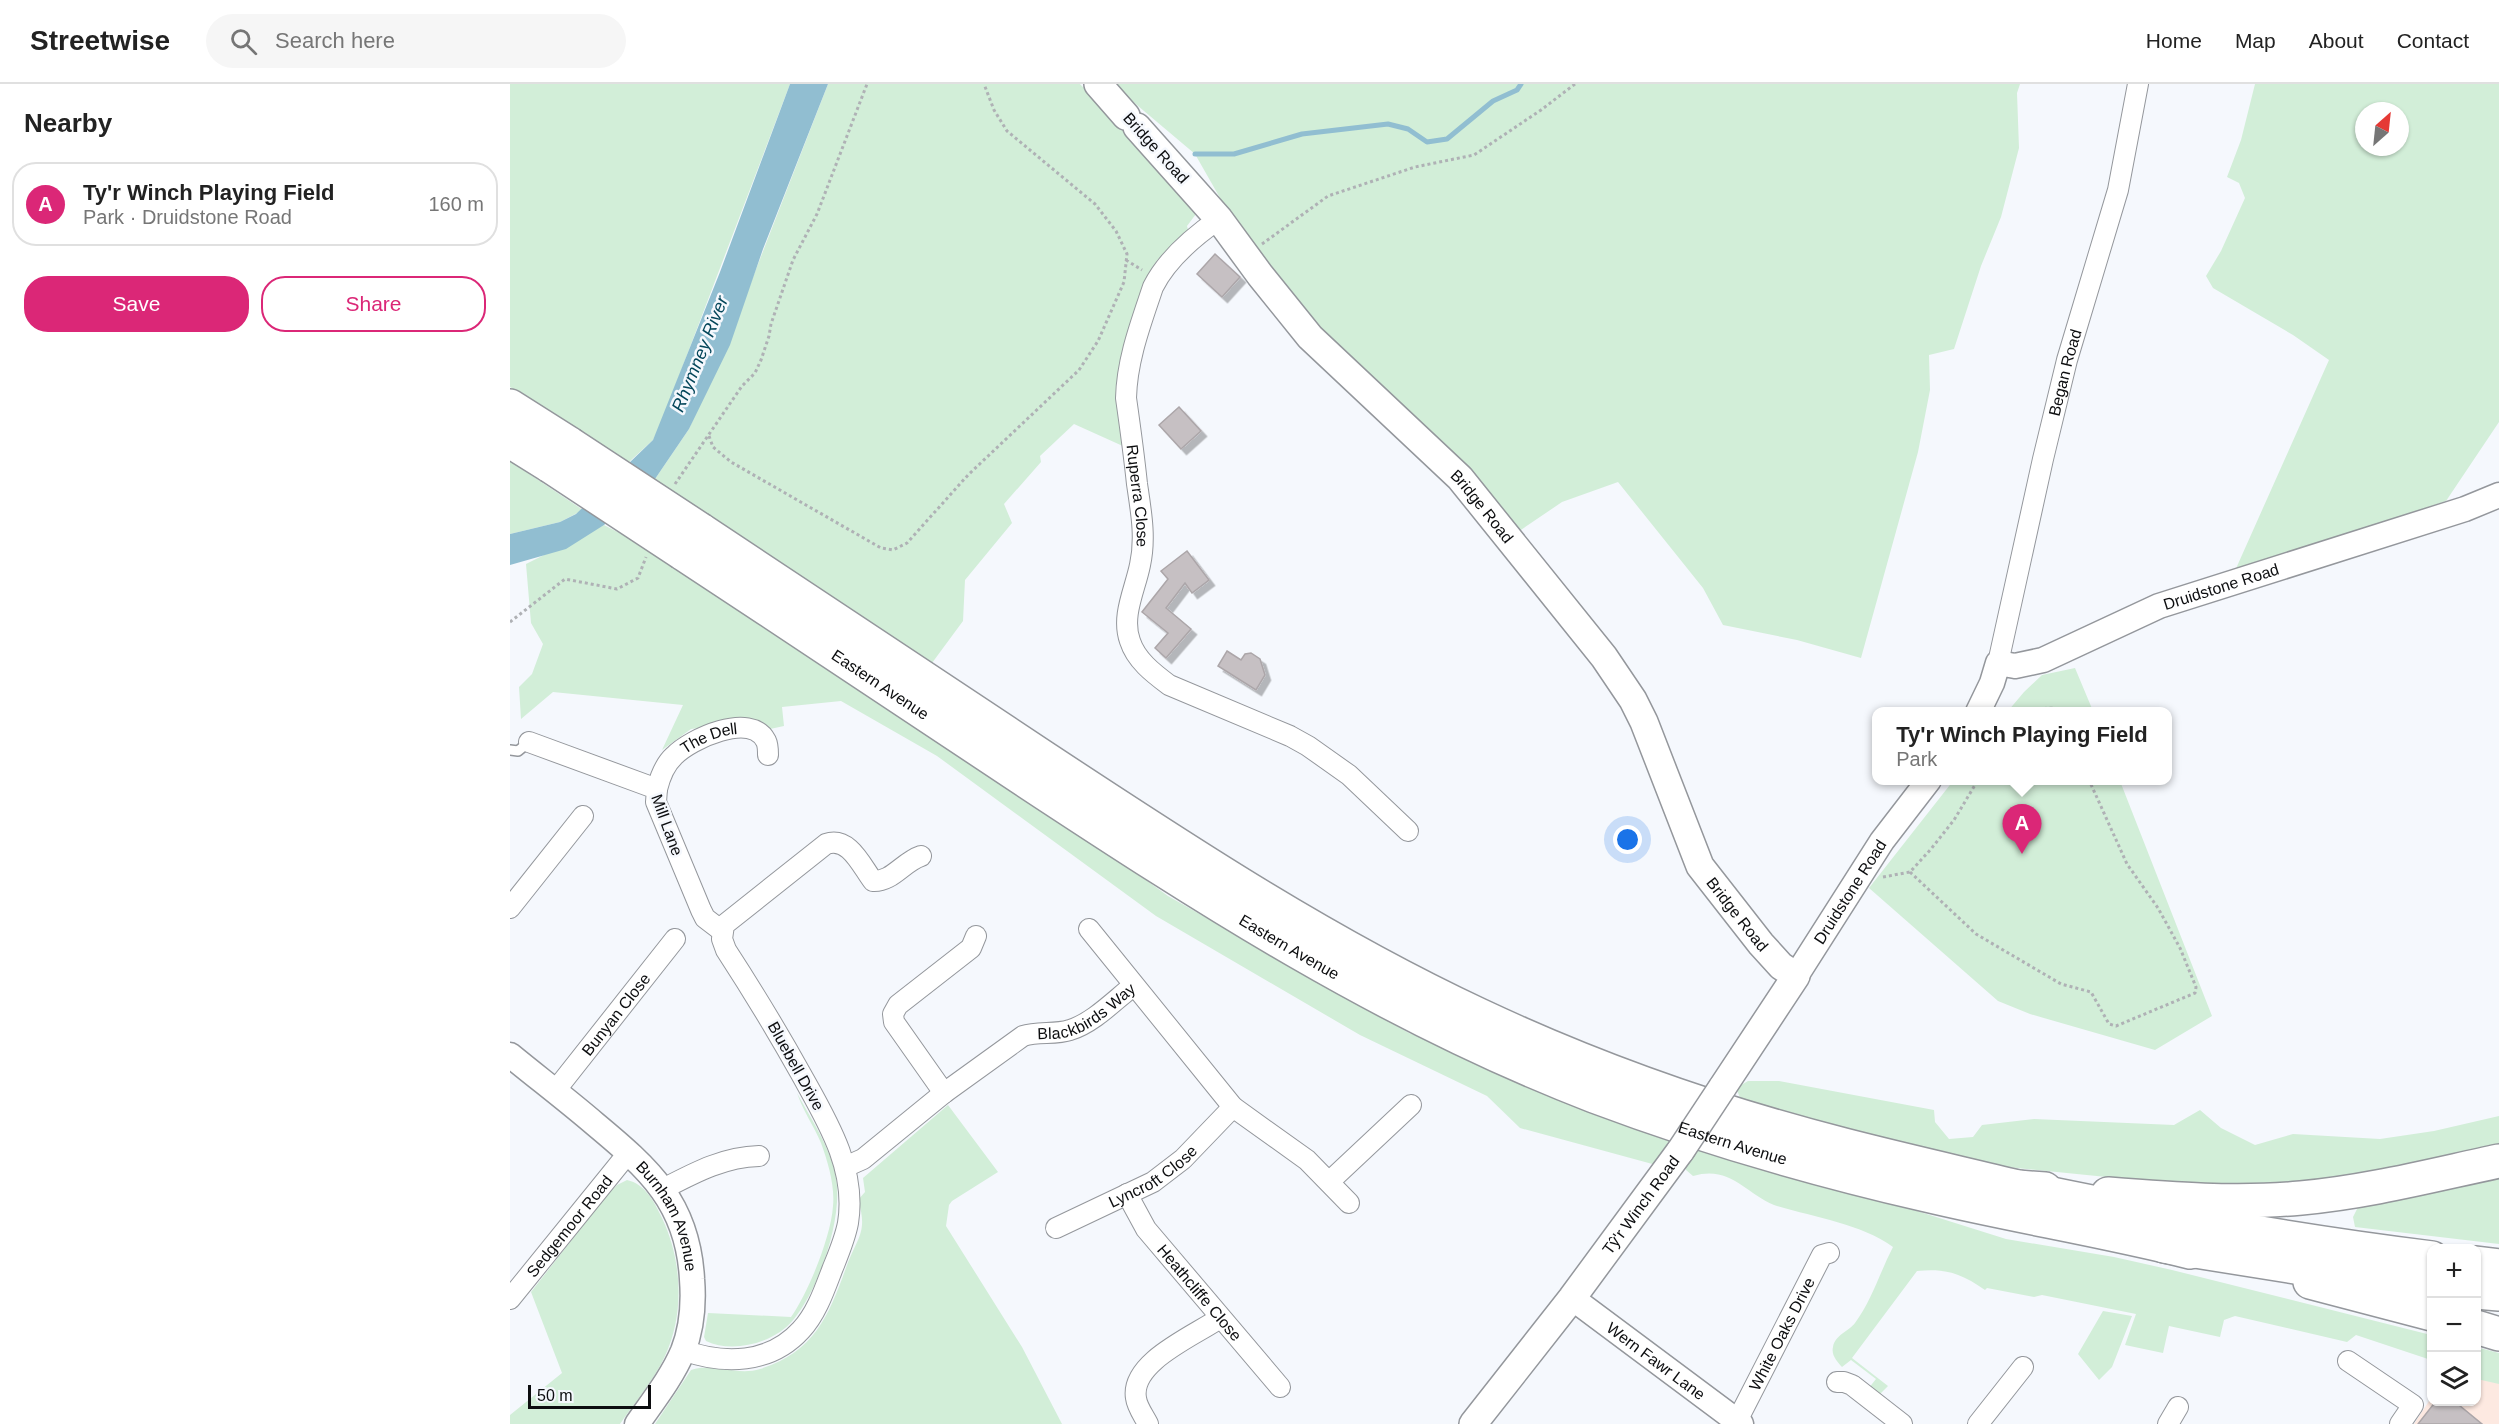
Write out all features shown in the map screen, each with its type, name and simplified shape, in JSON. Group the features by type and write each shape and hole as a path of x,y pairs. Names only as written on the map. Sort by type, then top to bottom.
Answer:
{"highway":[{"name":"Eastern Avenue","path":"510,406 560,455 691,541 1205,863 1338,943 1429,991 1538,1041 1667,1092 1842,1145 2018,1186"},
{"name":"Eastern Avenue","path":"510,441 560,455"},
{"name":"Eastern Avenue","path":"691,541 1245,923 1361,988 1469,1043 1592,1095 1740,1147 1833,1173 1930,1196 2164,1246"},
{"path":"2018,1186 2170,1199 2269,1200 2353,1191 2499,1161"},
{"path":"2018,1186 2205,1223 2354,1248 2427,1257"},
{"path":"2164,1246 2427,1286"},
{"path":"2164,1246 2427,1313"},
{"path":"2481,1264 2499,1266"},
{"path":"2481,1292 2499,1294"},
{"path":"2481,1329 2499,1334"}],"main road":[{"name":"Bridge Road","path":"1098,84 1219,219 1310,336 1460,478 1604,657 1633,700 1644,722 1700,866 1761,944 1781,966 1796,976"},
{"name":"Tŷ'r Winch Road","path":"1473,1424 1572,1298 1681,1150 1796,976"}],"street":[{"name":"Began Road","path":"1998,663 2053,415 2077,323 2118,190 2138,84"},
{"name":"Ruperra Close","path":"1219,219 1166,265 1158,276 1128,369 1126,398 1143,547 1129,608 1127,625 1130,642 1145,665 1168,685 1290,736 1331,760 1408,831"},
{"name":"Druidstone Road","path":"1998,663 2015,666 2043,660 2159,606 2465,509 2499,495"},
{"path":"1980,707 1992,683 1998,663"},
{"name":"The Dell","path":"657,789 660,777 675,754 697,740 725,728 746,728 759,733 766,741 768,755"},
{"name":"Mill Lane","path":"529,742 657,789 656,802 701,910 705,918 722,931"},
{"name":"Druidstone Road","path":"1796,976 1882,841 1925,785"},
{"path":"510,908 583,816"},
{"path":"722,931 731,918 826,844 835,841 844,843 873,880 887,879 911,859 921,856"},
{"path":"1089,929 1133,986"},
{"name":"Bluebell Drive","path":"683,1350 718,1359 757,1357 777,1350 803,1328 825,1290 848,1222 845,1167 833,1134 782,1039 726,950 722,931"},
{"path":"944,1093 894,1022 893,1014 898,1005 971,948 976,936"},
{"name":"Bunyan Close","path":"555,1091 675,939"},
{"name":"Blackbirds Way","path":"845,1167 863,1159 944,1093 1023,1035 1071,1030 1084,1023 1133,986 1233,1107 1287,1144 1330,1181 1349,1203"},
{"name":"Burnham Avenue","path":"510,1055 650,1172 663,1189 680,1221 690,1256 692,1318 683,1350 675,1367 637,1424"},
{"path":"1330,1181 1412,1105"},
{"name":"Lyncroft Close","path":"1056,1228 1153,1182 1201,1141 1233,1107"},
{"name":"Sedgemoor Road","path":"510,1299 628,1152"},
{"path":"663,1189 711,1165 738,1157 759,1156"},
{"name":"Heathcliffe Close","path":"1127,1194 1146,1229 1280,1388"},
{"name":"White Oaks Drive","path":"1739,1422 1822,1255 1829,1252"},
{"name":"Wern Fawr Lane","path":"1572,1298 1739,1422"},
{"path":"1148,1424 1136,1401 1135,1387 1140,1375 1150,1363 1220,1318"},
{"path":"2348,1361 2413,1405 2400,1424"},
{"path":"1978,1424 2023,1367"},
{"path":"1836,1382 1852,1385 1902,1424"},
{"path":"2168,1424 2178,1407"}],"lane":[{"name":"Mill Lane","path":"510,750 518,751 529,742"}],"path":[{"path":"671,494 675,483 742,386 755,373 770,336 771,324 792,260 817,214 867,84"},
{"path":"709,436 713,447 731,462 881,548 893,550 907,543 968,476 1079,370 1098,341 1124,282 1127,254 1116,231 1095,204 1007,131 994,110 984,84"},
{"path":"1247,257 1328,196 1415,167 1474,155 1575,84"},
{"path":"1126,260 1148,274"},
{"path":"510,622 565,579 617,589 638,578 646,557"},
{"path":"1877,878 1910,872 1954,820 1975,785"},
{"path":"1910,872 1976,934 2061,984 2091,992 2109,1024 2116,1026 2195,993 2196,987 2180,948 2158,908 2127,864 2091,785"}],"shaded area":[{"path":"2481,1374 2499,1379 2499,1424 2414,1424 2427,1404 2427,1406 2481,1406"}],"green space":[{"path":"510,84 790,84 660,426 653,440 629,462 510,387"},
{"path":"828,84 1080,84 1196,209 1196,214 1187,226 1189,233 1157,260 1142,290 1125,447 1074,424 1040,456 1041,462 1004,504 1012,523 965,580 963,621 932,663 655,479 689,429 746,295"},
{"path":"1112,84 2020,84 2017,93 2019,148 2001,217 1981,266 1954,349 1929,355 1930,390 1918,452 1861,658 1797,640 1723,625 1703,588 1618,482 1562,502 1515,534 1344,362 1232,219 1195,154"},
{"path":"2255,84 2499,84 2499,422 2446,501 2234,573 2329,360 2293,335 2213,288 2206,276 2221,251 2245,198 2239,183 2227,177 2241,140"},
{"path":"510,461 583,510 560,522 510,534"},
{"path":"604,525 687,568 1045,807 1168,896 1409,1033 1670,1140 1665,1152 1656,1165 1520,1128 1487,1096 1360,1035 1156,916 937,756 841,701 782,707 784,726 761,731 736,723 691,729 662,750 683,705 553,692 521,719 519,687 532,674 543,644 531,623 526,564"},
{"path":"2075,668 2091,707 2011,707 2042,675"},
{"path":"1950,785 2122,785 2212,1016 2155,1050 2030,1014 1998,1001 1869,888"},
{"path":"1748,1081 1779,1081 1934,1110 1935,1122 1949,1139 1973,1137 1982,1125 2034,1119 2174,1125 2200,1110 2221,1128 2255,1145 2293,1134 2380,1139 2434,1131 2499,1116 2499,1150 2291,1188 2206,1187 2007,1167 1941,1155 1741,1100 1736,1088"},
{"path":"797,1093 822,1138 835,1174 837,1202 826,1255 812,1291 794,1319 786,1327 765,1340 753,1344 717,1345 706,1341 704,1337 708,1313 791,1317 811,1280 828,1233 833,1206 832,1182 821,1143"},
{"path":"948,1105 998,1172 952,1201 949,1205 946,1226 1022,1347 1062,1424 655,1424 691,1370 707,1368 752,1371 779,1362 807,1342 834,1300 860,1234 862,1219 858,1200 865,1192 863,1178"},
{"path":"1691,1149 1698,1149 1917,1211 2006,1239 2114,1257 2172,1270 2427,1334 2427,1359 2356,1335 2347,1342 2235,1316 2224,1320 2220,1337 2169,1326 2163,1353 2125,1345 2136,1314 2042,1295 2034,1297 1987,1288 1985,1290 1968,1279 1952,1273 1927,1270 1917,1271 1852,1358 1888,1386 1879,1395 1868,1389 1876,1379 1851,1360 1842,1367 1835,1358 1833,1350 1836,1339 1852,1326 1861,1314 1893,1247 1851,1226 1774,1205 1727,1177 1717,1174 1693,1176 1686,1170 1683,1162"},
{"path":"2499,1177 2499,1244 2355,1227 2353,1217 2359,1205"},
{"path":"627,1180 644,1189 652,1200 669,1234 674,1251 678,1305 676,1322 661,1365 620,1424 510,1424 510,1415 562,1373 531,1292 607,1195 617,1185"},
{"path":"2103,1311 2132,1316 2112,1367 2099,1380 2078,1354"},
{"path":"2481,1348 2499,1353 2499,1384 2481,1380"}],"water":[{"name":"Rhymney River","path":"790,84 828,84 763,249 730,345 689,429 655,479 604,525 566,549 510,565 510,534 560,522 576,514 653,440 720,272"}],"building":[{"path":"1215,254 1240,277 1222,297 1197,274"},
{"path":"1179,407 1201,431 1181,449 1159,425"},
{"path":"1187,551 1209,580 1192,593 1185,583 1166,608 1191,629 1166,658 1155,648 1168,633 1142,612 1168,579 1161,571"},
{"path":"1227,651 1241,660 1245,654 1251,653 1260,659 1265,675 1256,690 1218,666"},
{"path":"2432,1406 2460,1406 2482,1424 2418,1424"}],"waterway":[{"path":"1195,154 1234,154 1302,134 1388,124 1408,129 1427,142 1447,139 1493,101 1517,90 1521,84"}],"place":[{"name":"Ty'r Winch Playing Field","path":"2022,854"}]}
